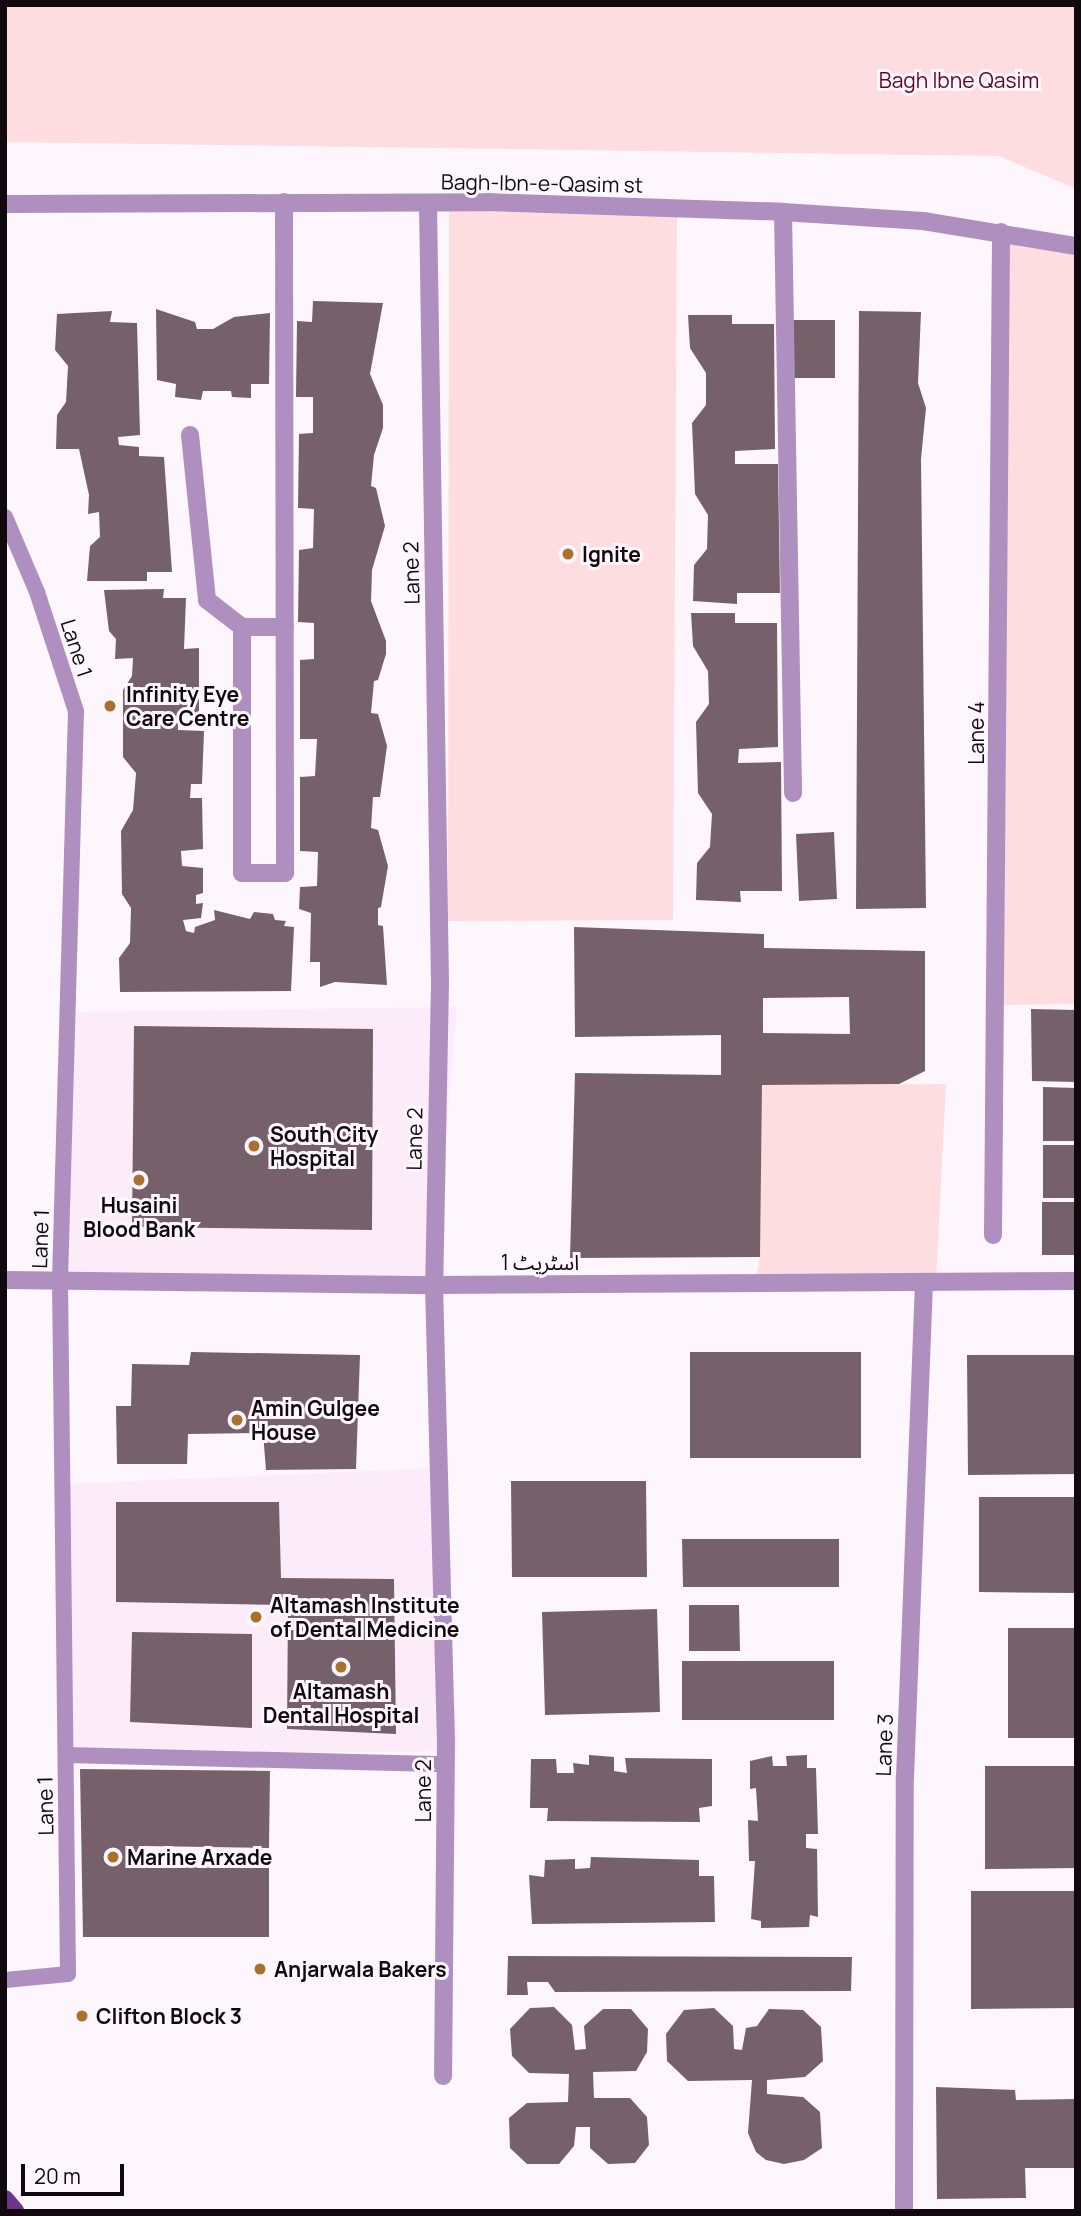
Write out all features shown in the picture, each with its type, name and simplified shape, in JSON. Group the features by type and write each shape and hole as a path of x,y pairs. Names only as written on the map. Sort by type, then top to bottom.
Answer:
{"main road":[{"path":"5,2199 15,2211"}],"street":[{"path":"242,627 242,873 285,873 284,202"},
{"name":"Bagh-Ibn-e-Qasim st","path":"5,204 428,203 783,212 923,221 1076,246"},
{"name":"Lane 2","path":"428,203 440,984 433,1285 446,1764 443,2076"},
{"path":"783,212 793,793"},
{"name":"Lane 4","path":"993,1235 1001,232"},
{"path":"190,436 207,600 242,627 285,627"},
{"name":"اسٹریٹ 1","path":"5,1280 433,1285 1076,1281"},
{"name":"Lane 3","path":"904,2211 905,1777 923,1282"}],"lane":[{"name":"Lane 1","path":"5,517 37,592 75,711 60,1280 68,1974 5,1980"},
{"path":"66,1755 446,1764"}],"shaded area":[{"name":"South City Hospital","path":"457,1007 434,1285 60,1280 66,1012"},
{"name":"Altamash Institute of Dental Medicine","path":"439,1468 458,1751 66,1755 62,1484"}],"green space":[{"name":"Bagh Ibne Qasim","path":"5,5 1076,5 1076,189 999,156 5,142"},
{"name":"Ignite","path":"449,203 677,209 673,920 448,921"},
{"path":"1000,232 1076,247 1076,1004 997,1005"},
{"path":"946,1084 936,1282 755,1282 760,1257 762,1085"}],"building":[{"path":"313,301 383,303 370,374 383,405 383,428 374,455 371,486 376,488 385,526 372,570 371,601 386,641 386,654 378,680 374,681 371,713 378,714 387,746 380,797 373,797 371,828 378,830 388,866 381,907 378,908 378,925 383,926 387,985 335,982 320,987 320,962 310,962 311,913 299,909 300,887 317,886 318,852 300,851 300,777 315,776 317,739 300,739 300,660 314,659 314,623 298,622 299,550 313,548 314,509 298,508 299,434 313,433 313,397 296,397 297,321 312,322"},
{"path":"156,309 195,322 197,329 213,329 234,317 270,313 269,384 251,384 251,398 232,397 231,391 203,391 201,400 175,397 176,384 157,380"},
{"path":"112,311 110,322 137,323 140,435 118,437 119,445 139,447 139,456 164,457 172,572 147,572 147,581 87,581 90,546 100,537 99,512 88,514 89,495 79,449 56,449 57,415 66,402 68,366 55,350 57,314"},
{"path":"859,311 921,312 918,383 926,408 921,459 926,908 856,909"},
{"path":"688,315 732,315 732,324 774,324 775,449 735,451 735,464 778,464 780,593 737,593 737,604 693,601 694,565 707,549 708,515 695,494 692,423 706,405 706,373 690,348"},
{"path":"792,320 835,320 835,378 793,378"},
{"path":"164,589 163,598 186,598 184,649 199,648 199,714 178,716 178,730 204,731 202,784 191,784 190,798 202,798 203,849 181,851 182,866 203,868 203,893 196,895 196,904 203,903 201,918 183,920 186,931 194,933 195,927 215,920 214,910 250,919 254,912 273,914 275,920 286,921 284,926 294,927 291,991 120,992 119,958 130,943 131,908 122,894 121,831 133,810 136,773 123,757 123,690 132,676 133,658 115,659 116,639 109,631 104,590"},
{"path":"691,613 735,613 735,623 777,623 778,747 739,749 738,763 781,762 782,891 740,891 741,902 696,900 697,863 710,847 712,814 698,793 696,722 709,704 708,671 693,646"},
{"path":"834,832 837,899 799,901 796,834"},
{"path":"574,927 764,934 764,948 925,951 925,1071 899,1084 762,1085 760,1257 570,1258 575,1073 721,1075 721,1035 575,1037","holes":["849,997 850,1034 763,1033 763,998"]},
{"path":"1031,1009 1076,1010 1076,1082 1032,1081"},
{"name":"South City Hospital","path":"134,1026 373,1029 372,1230 132,1227"},
{"path":"1043,1087 1076,1088 1076,1141 1043,1141"},
{"path":"1043,1145 1076,1145 1076,1198 1043,1198"},
{"path":"1042,1202 1076,1202 1076,1255 1042,1255"},
{"name":"Amin Gulgee House","path":"191,1352 360,1355 356,1469 266,1470 263,1433 188,1434 187,1464 117,1464 116,1406 131,1406 132,1364 189,1365"},
{"path":"690,1352 861,1352 861,1458 690,1458"},
{"path":"967,1355 1076,1355 1076,1474 968,1475"},
{"path":"511,1481 646,1481 647,1577 512,1577"},
{"path":"979,1497 1076,1497 1076,1593 979,1592"},
{"name":"Altamash Dental Hospital","path":"116,1502 279,1502 281,1578 394,1579 396,1734 287,1729 288,1605 116,1602"},
{"path":"682,1539 839,1539 839,1587 683,1587"},
{"path":"689,1605 739,1605 740,1651 689,1651"},
{"path":"657,1609 660,1712 545,1715 542,1612"},
{"path":"1008,1628 1076,1628 1076,1738 1008,1738"},
{"path":"132,1632 252,1634 252,1728 130,1722"},
{"path":"682,1661 834,1661 834,1720 682,1720"},
{"path":"589,1755 614,1757 614,1771 627,1773 625,1758 712,1759 712,1806 699,1808 700,1822 547,1821 548,1808 530,1808 531,1759 556,1759 557,1773 574,1773 573,1763 589,1765"},
{"path":"807,1755 807,1768 816,1768 818,1834 806,1834 806,1848 817,1849 818,1917 810,1915 809,1927 761,1928 761,1921 751,1919 755,1861 749,1861 748,1820 758,1821 756,1788 750,1789 750,1761 772,1756 773,1766 787,1766 786,1756"},
{"path":"985,1766 1076,1766 1076,1868 985,1869"},
{"name":"Marine Arxade","path":"80,1769 270,1771 269,1848 144,1846 144,1867 269,1868 269,1937 83,1937"},
{"path":"591,1857 699,1860 699,1876 714,1876 715,1922 532,1924 529,1875 544,1877 545,1860 575,1859 575,1869 590,1868"},
{"path":"971,1891 1076,1891 1076,2008 971,2009"},
{"path":"508,1956 852,1957 851,1991 555,1992 548,1982 527,1982 528,1995 507,1995"},
{"path":"554,2007 572,2025 575,2050 586,2049 584,2026 603,2009 631,2009 648,2029 647,2052 636,2071 593,2072 594,2098 630,2098 647,2117 649,2145 635,2163 608,2164 590,2148 590,2127 576,2127 574,2146 559,2164 527,2164 510,2148 509,2118 527,2103 568,2102 569,2074 529,2073 512,2056 510,2029 530,2008"},
{"path":"714,2008 733,2026 734,2049 742,2050 746,2028 757,2026 769,2009 803,2010 821,2027 823,2061 805,2077 767,2080 767,2094 803,2097 820,2112 822,2148 804,2160 784,2164 766,2160 756,2152 748,2133 752,2080 688,2081 667,2061 666,2034 684,2010"},
{"path":"936,2087 1015,2090 1016,2100 1076,2099 1076,2168 1025,2168 1026,2198 937,2199"}],"place":[{"name":"Ignite","path":"568,554"},
{"name":"Infinity Eye Care Centre","path":"110,706"},
{"name":"South City Hospital","path":"254,1146"},
{"name":"Husaini Blood Bank","path":"139,1180"},
{"name":"Amin Gulgee House","path":"237,1420"},
{"name":"Altamash Institute of Dental Medicine","path":"256,1617"},
{"name":"Altamash Dental Hospital","path":"341,1667"},
{"name":"Marine Arxade","path":"113,1857"},
{"name":"Anjarwala Bakers","path":"260,1969"},
{"name":"Clifton Block 3","path":"82,2016"}]}
